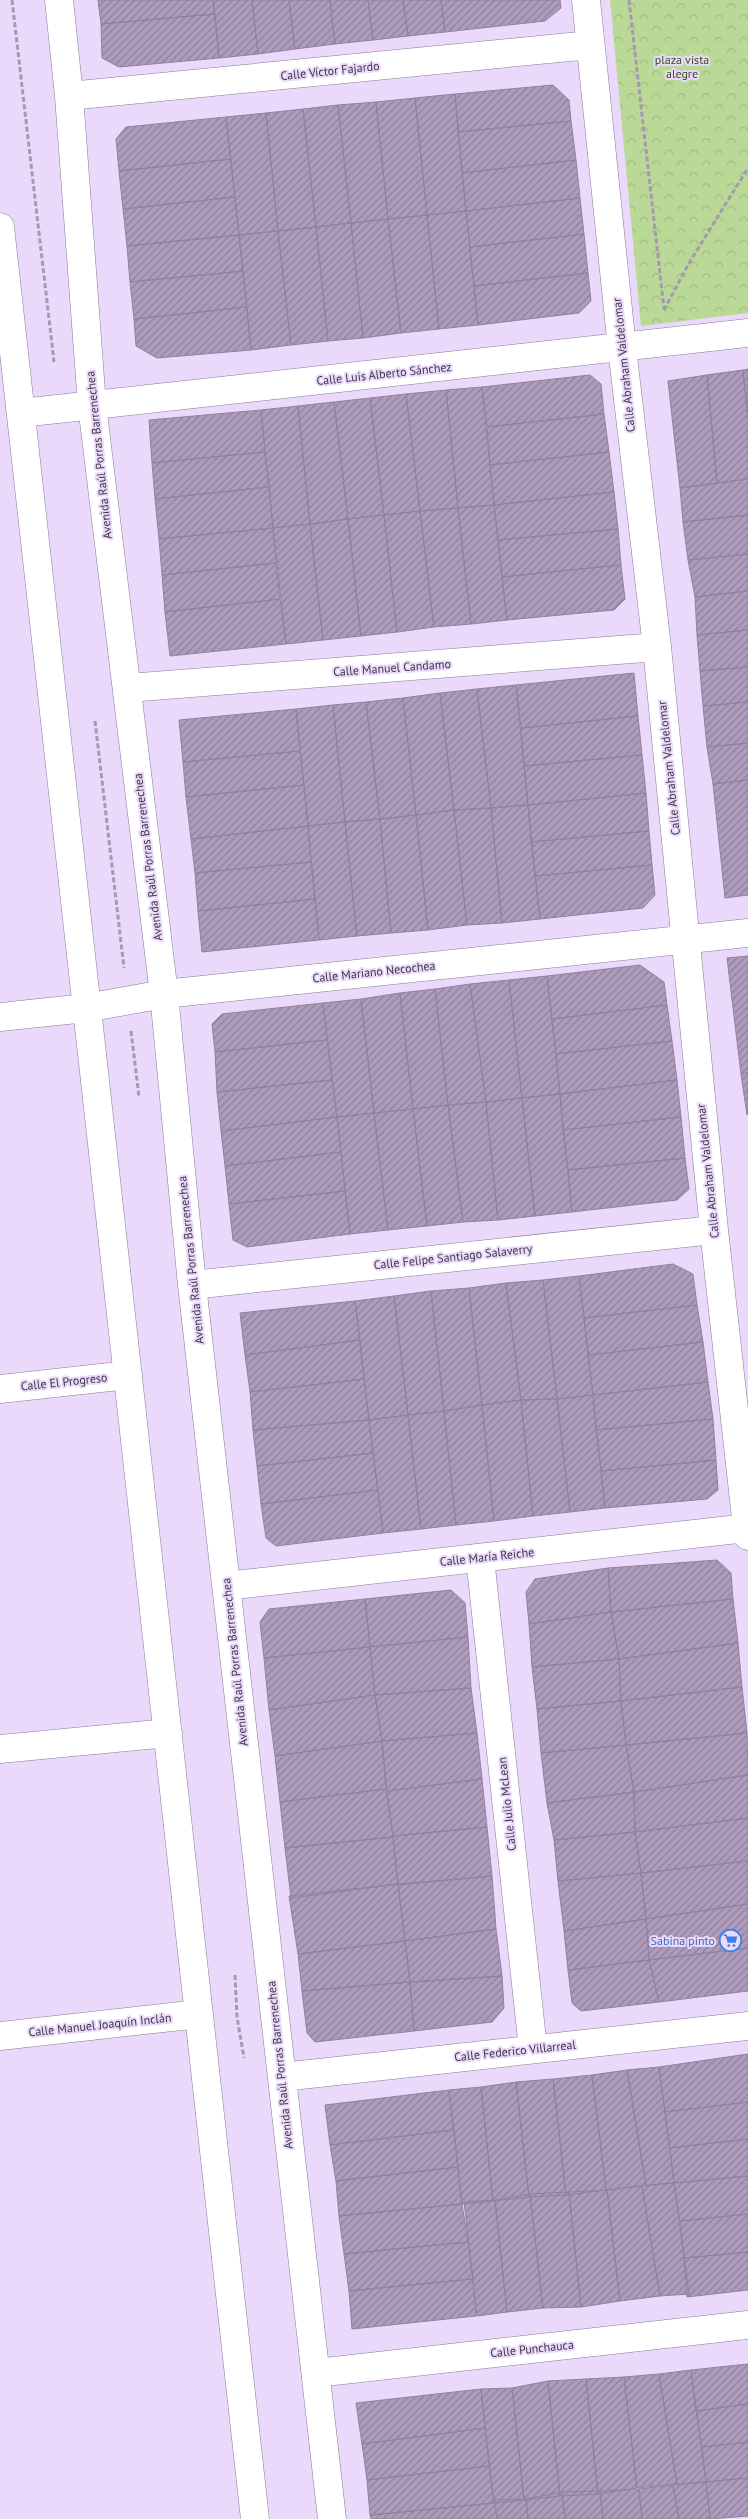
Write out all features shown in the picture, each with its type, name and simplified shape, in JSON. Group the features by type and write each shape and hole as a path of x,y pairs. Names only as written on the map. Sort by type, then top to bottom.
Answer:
{"street":[{"name":"Avenida Raúl Porras Barrenechea","path":"58,0 69,96 92,405 164,994 192,1285 332,2519"},
{"name":"Calle Abraham Valdelomar","path":"586,0 622,348 657,647 714,1230 748,1531"},
{"name":"Calle Víctor Fajardo","path":"69,96 590,45"},
{"path":"0,227 255,2519"},
{"name":"Calle Luis Alberto Sánchez","path":"21,413 748,333"},
{"name":"Calle Manuel Candamo","path":"128,688 657,647"},
{"name":"Calle Mariano Necochea","path":"0,1017 86,1008 164,994 748,932"},
{"name":"Calle Felipe Santiago Salaverry","path":"192,1285 714,1230"},
{"name":"Calle El Progreso","path":"0,1389 128,1375"},
{"name":"Calle María Reiche","path":"226,1586 748,1531"},
{"name":"Calle Julio McLean","path":"480,1558 533,2049"},
{"path":"0,1749 168,1733"},
{"name":"Calle Manuel Joaquín Inclán","path":"0,2036 199,2014"},
{"name":"Calle Federico Villarreal","path":"282,2077 748,2026"},
{"name":"Calle Punchauca","path":"316,2373 748,2325"}],"path":[{"path":"629,0 664,310 689,263 748,168"}],"green space":[{"name":"plaza vista alegre","path":"610,0 748,0 748,313 641,326"}],"building":[{"path":"98,0 213,0 215,14 101,24"},
{"path":"213,0 252,0 258,54 219,58"},
{"path":"252,0 289,0 295,49 258,54"},
{"path":"289,0 330,0 335,44 295,49"},
{"path":"330,0 368,0 373,40 335,44"},
{"path":"368,0 403,0 408,36 373,40"},
{"path":"403,0 441,0 445,32 408,36"},
{"path":"441,0 560,0 561,8 545,21 445,32"},
{"path":"215,14 219,58 119,67 102,58 101,24"},
{"path":"553,85 569,100 571,121 458,132 455,94"},
{"path":"455,94 466,211 427,215 415,98"},
{"path":"415,98 427,215 388,219 376,102"},
{"path":"376,102 388,219 351,223 338,105"},
{"path":"338,105 351,223 316,227 303,109"},
{"path":"303,109 316,227 278,231 266,113"},
{"path":"266,113 278,231 239,235 226,117"},
{"path":"226,117 231,159 119,171 116,139 126,127"},
{"path":"571,121 576,160 462,173 458,132"},
{"path":"231,159 235,197 123,209 119,171"},
{"path":"576,160 580,198 466,211 462,173"},
{"path":"235,197 239,235 127,246 123,209"},
{"path":"580,198 584,234 470,247 466,211"},
{"path":"466,211 478,325 439,329 427,215"},
{"path":"427,215 439,329 401,333 388,219"},
{"path":"388,219 401,333 363,338 351,223"},
{"path":"351,223 363,338 328,341 316,227"},
{"path":"316,227 328,341 291,345 278,231"},
{"path":"278,231 291,345 251,350 239,235"},
{"path":"584,234 588,273 474,286 470,247"},
{"path":"239,235 243,271 130,282 127,246"},
{"path":"243,271 247,307 134,319 130,282"},
{"path":"588,273 591,301 579,313 478,325 474,286"},
{"path":"247,307 251,350 157,358 136,346 134,319"},
{"path":"748,369 748,418 743,370"},
{"path":"743,370 748,418 748,479 717,483 707,375"},
{"path":"590,375 601,384 604,414 487,427 482,387"},
{"path":"707,375 717,483 680,488 668,381"},
{"path":"482,387 494,505 458,508 446,390"},
{"path":"446,390 458,508 420,511 406,394"},
{"path":"406,394 420,511 384,515 370,398"},
{"path":"370,398 384,515 348,519 334,402"},
{"path":"334,402 348,519 310,524 298,406"},
{"path":"298,406 310,524 273,528 261,410"},
{"path":"261,410 265,452 152,463 149,420"},
{"path":"604,414 609,452 490,465 487,427"},
{"path":"265,452 269,487 155,499 152,463"},
{"path":"609,452 614,492 494,505 490,465"},
{"path":"748,479 748,515 683,522 680,488"},
{"path":"269,487 273,528 159,539 155,499"},
{"path":"614,492 618,529 498,540 494,505"},
{"path":"494,505 507,620 471,624 458,508"},
{"path":"458,508 471,624 434,627 420,511"},
{"path":"420,511 434,627 397,632 384,515"},
{"path":"384,515 397,632 361,636 348,519"},
{"path":"748,515 748,554 688,560 683,522"},
{"path":"348,519 361,636 323,640 310,524"},
{"path":"310,524 323,640 286,644 273,528"},
{"path":"273,528 276,563 162,575 159,539"},
{"path":"618,529 621,565 502,577 498,540"},
{"path":"748,554 748,591 695,597 688,560"},
{"path":"276,563 280,599 165,612 162,575"},
{"path":"621,565 625,599 614,610 507,620 502,577"},
{"path":"748,591 748,630 697,635 695,597"},
{"path":"280,599 286,644 170,656 165,612"},
{"path":"748,630 748,667 700,671 697,635"},
{"path":"748,667 748,702 703,706 700,671"},
{"path":"634,673 638,716 521,728 516,685"},
{"path":"516,685 528,805 491,808 477,689"},
{"path":"477,689 491,808 454,810 440,693"},
{"path":"440,693 454,810 416,815 403,698"},
{"path":"403,698 416,815 380,819 366,702"},
{"path":"366,702 380,819 345,822 333,705"},
{"path":"748,702 748,743 707,747 703,706"},
{"path":"333,705 345,822 308,826 296,709"},
{"path":"296,709 300,751 183,762 179,720"},
{"path":"638,716 642,755 524,766 521,728"},
{"path":"748,743 748,780 713,784 707,747"},
{"path":"300,751 304,785 186,797 183,762"},
{"path":"642,755 646,793 528,805 524,766"},
{"path":"748,780 748,895 725,898 713,784"},
{"path":"304,785 308,826 191,839 186,797"},
{"path":"646,793 649,831 531,842 528,805"},
{"path":"528,805 540,919 502,923 491,808"},
{"path":"491,808 502,923 467,925 454,810"},
{"path":"454,810 467,925 428,930 416,815"},
{"path":"416,815 428,930 391,933 380,819"},
{"path":"380,819 391,933 357,936 345,822"},
{"path":"345,822 357,936 319,940 308,826"},
{"path":"308,826 311,862 195,873 191,839"},
{"path":"649,831 652,865 535,876 531,842"},
{"path":"311,862 315,899 198,911 195,873"},
{"path":"652,865 655,895 643,908 540,919 535,876"},
{"path":"315,899 319,940 202,952 198,911"},
{"path":"748,956 748,1073 741,1074 727,958"},
{"path":"640,965 664,982 667,1005 552,1019 547,976"},
{"path":"547,976 560,1094 522,1098 509,980"},
{"path":"509,980 522,1098 486,1102 470,984"},
{"path":"470,984 486,1102 448,1105 435,989"},
{"path":"435,989 448,1105 413,1109 400,993"},
{"path":"400,993 413,1109 374,1113 361,999"},
{"path":"361,999 374,1113 337,1117 323,1003"},
{"path":"323,1003 327,1040 215,1052 212,1024 222,1014"},
{"path":"667,1005 672,1041 556,1054 552,1019"},
{"path":"327,1040 332,1080 217,1092 215,1052"},
{"path":"672,1041 677,1080 560,1094 556,1054"},
{"path":"748,1073 748,1114 747,1115 741,1074"},
{"path":"332,1080 337,1117 221,1131 217,1092"},
{"path":"677,1080 681,1117 563,1130 560,1094"},
{"path":"560,1094 572,1212 535,1216 522,1098"},
{"path":"522,1098 535,1216 498,1220 486,1102"},
{"path":"486,1102 498,1220 463,1222 448,1105"},
{"path":"448,1105 463,1222 427,1226 413,1109"},
{"path":"413,1109 427,1226 388,1230 374,1113"},
{"path":"374,1113 388,1230 350,1234 337,1117"},
{"path":"337,1117 341,1152 225,1166 221,1131"},
{"path":"681,1117 685,1158 568,1170 563,1130"},
{"path":"341,1152 345,1191 229,1204 225,1166"},
{"path":"685,1158 689,1189 677,1200 572,1212 568,1170"},
{"path":"345,1191 350,1234 247,1247 233,1240 229,1204"},
{"path":"673,1264 693,1274 697,1305 584,1318 579,1276"},
{"path":"579,1276 593,1395 557,1399 543,1280"},
{"path":"543,1280 557,1399 521,1400 506,1283"},
{"path":"506,1283 521,1400 482,1405 469,1288"},
{"path":"469,1288 482,1405 444,1411 431,1291"},
{"path":"431,1291 444,1411 408,1415 394,1296"},
{"path":"394,1296 408,1415 369,1420 355,1301"},
{"path":"355,1301 360,1340 245,1355 240,1313"},
{"path":"697,1305 703,1342 588,1355 584,1318"},
{"path":"360,1340 364,1379 250,1392 245,1355"},
{"path":"703,1342 708,1382 593,1395 588,1355"},
{"path":"364,1379 369,1420 253,1430 250,1392"},
{"path":"708,1382 713,1419 596,1430 593,1395"},
{"path":"593,1395 605,1508 570,1512 557,1399"},
{"path":"557,1399 570,1512 533,1516 521,1400"},
{"path":"521,1400 533,1516 494,1521 482,1405"},
{"path":"482,1405 494,1521 456,1525 444,1411"},
{"path":"444,1411 456,1525 421,1529 408,1415"},
{"path":"408,1415 421,1529 383,1533 369,1420"},
{"path":"713,1419 716,1460 601,1471 596,1430"},
{"path":"369,1420 373,1453 257,1466 253,1430"},
{"path":"373,1453 378,1490 261,1504 257,1466"},
{"path":"716,1460 718,1490 707,1499 605,1508 601,1471"},
{"path":"378,1490 383,1533 276,1546 266,1538 261,1504"},
{"path":"717,1560 731,1573 733,1599 611,1612 608,1568"},
{"path":"608,1568 611,1612 529,1624 526,1592 535,1579"},
{"path":"451,1590 465,1603 468,1637 370,1647 365,1599"},
{"path":"365,1599 370,1647 264,1658 260,1622 269,1609"},
{"path":"733,1599 738,1643 619,1659 611,1612"},
{"path":"611,1612 619,1659 532,1667 529,1624"},
{"path":"468,1637 471,1688 375,1695 370,1647"},
{"path":"738,1643 742,1687 621,1701 619,1659"},
{"path":"370,1647 375,1695 269,1710 264,1658"},
{"path":"619,1659 621,1701 537,1709 532,1667"},
{"path":"742,1687 747,1733 626,1745 621,1701"},
{"path":"471,1688 477,1733 382,1741 375,1695"},
{"path":"375,1695 382,1741 275,1756 269,1710"},
{"path":"621,1701 626,1745 541,1753 537,1709"},
{"path":"477,1733 482,1779 387,1791 382,1741"},
{"path":"747,1733 748,1775 634,1792 626,1745"},
{"path":"382,1741 386,1789 280,1802 275,1756"},
{"path":"626,1745 634,1792 547,1803 541,1753"},
{"path":"748,1775 748,1818 635,1832 634,1792"},
{"path":"482,1779 487,1827 393,1836 387,1791"},
{"path":"386,1789 393,1837 285,1848 280,1802"},
{"path":"634,1792 635,1832 554,1840 547,1803"},
{"path":"748,1818 748,1861 641,1873 635,1832"},
{"path":"487,1827 492,1876 398,1885 393,1836"},
{"path":"635,1832 641,1873 558,1881 554,1840"},
{"path":"393,1837 398,1884 291,1898 285,1848"},
{"path":"748,1861 748,1904 646,1919 641,1873"},
{"path":"641,1873 646,1919 564,1931 558,1881"},
{"path":"492,1876 496,1929 405,1941 398,1884"},
{"path":"398,1884 405,1941 298,1954 289,1896"},
{"path":"748,1904 748,1948 649,1960 646,1919"},
{"path":"646,1919 649,1960 568,1970 564,1931"},
{"path":"496,1929 502,1976 410,1982 405,1941"},
{"path":"405,1941 410,1982 302,1991 298,1954"},
{"path":"748,1948 748,1991 659,2002 649,1960"},
{"path":"649,1960 659,2002 581,2011 572,2003 568,1970"},
{"path":"502,1976 504,2008 492,2022 414,2031 410,1982"},
{"path":"410,1982 414,2031 315,2042 307,2033 302,1991"},
{"path":"748,2054 748,2102 665,2112 659,2067"},
{"path":"659,2067 674,2183 646,2185 627,2070"},
{"path":"627,2070 646,2185 606,2190 592,2075"},
{"path":"592,2075 606,2190 566,2195 553,2079"},
{"path":"553,2079 566,2195 529,2197 516,2082"},
{"path":"516,2082 529,2197 493,2201 481,2087"},
{"path":"481,2087 493,2201 462,2204 449,2090"},
{"path":"449,2090 454,2130 330,2145 325,2105"},
{"path":"748,2102 748,2139 670,2148 665,2112"},
{"path":"454,2130 458,2167 336,2181 330,2145"},
{"path":"748,2139 748,2176 674,2183 670,2148"},
{"path":"458,2167 462,2204 339,2216 336,2181"},
{"path":"748,2176 748,2214 680,2221 674,2183"},
{"path":"674,2183 689,2294 660,2296 642,2186"},
{"path":"642,2186 660,2296 620,2301 607,2190"},
{"path":"607,2190 620,2301 581,2307 569,2192"},
{"path":"569,2192 581,2307 543,2308 530,2194"},
{"path":"530,2194 543,2308 507,2312 495,2200"},
{"path":"495,2200 507,2312 477,2316 464,2202"},
{"path":"462,2204 468,2242 344,2254 339,2216"},
{"path":"748,2214 748,2252 684,2258 680,2221"},
{"path":"468,2242 473,2279 349,2291 344,2254"},
{"path":"748,2252 748,2290 687,2297 684,2258"},
{"path":"473,2279 476,2316 352,2329 349,2291"},
{"path":"748,2364 748,2404 696,2411 691,2370"},
{"path":"691,2370 706,2482 677,2484 659,2374"},
{"path":"659,2374 677,2484 637,2488 624,2377"},
{"path":"624,2377 637,2488 598,2494 586,2379"},
{"path":"586,2379 598,2494 560,2496 548,2381"},
{"path":"548,2381 560,2496 524,2500 512,2388"},
{"path":"512,2388 524,2500 494,2503 481,2389"},
{"path":"481,2389 485,2428 362,2444 356,2403"},
{"path":"748,2404 748,2442 702,2447 696,2411"},
{"path":"485,2428 489,2466 367,2480 362,2444"},
{"path":"748,2442 748,2478 706,2482 702,2447"},
{"path":"489,2466 494,2503 370,2515 367,2480"},
{"path":"748,2478 748,2516 710,2519 706,2482"},
{"path":"706,2482 710,2519 679,2519 673,2485"},
{"path":"673,2485 679,2519 642,2519 639,2489"},
{"path":"639,2489 642,2519 603,2519 600,2491"},
{"path":"600,2491 603,2519 565,2519 562,2492"},
{"path":"562,2492 565,2519 528,2519 526,2499"},
{"path":"526,2499 528,2519 497,2519 495,2500"},
{"path":"494,2503 497,2519 371,2519 370,2515"}],"place":[{"name":"Sabina pinto","path":"731,1941"}]}
